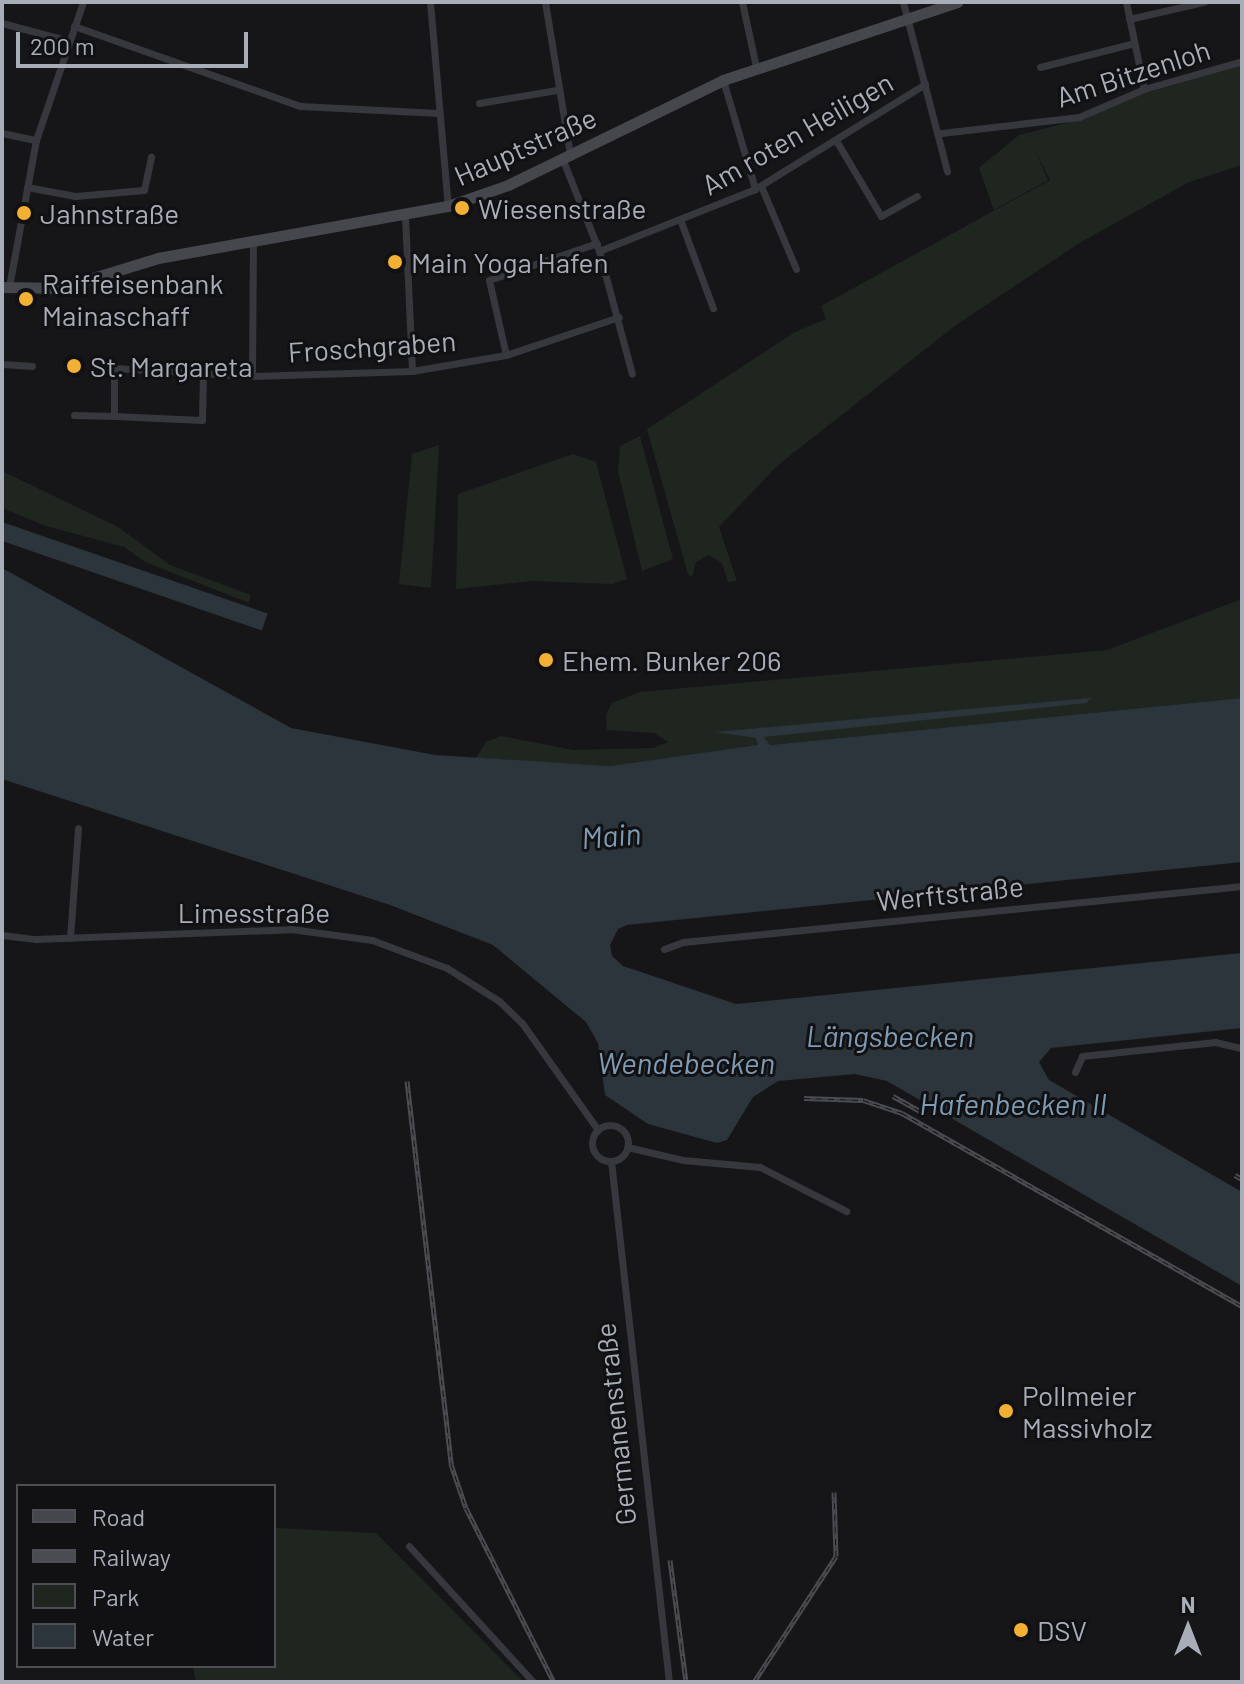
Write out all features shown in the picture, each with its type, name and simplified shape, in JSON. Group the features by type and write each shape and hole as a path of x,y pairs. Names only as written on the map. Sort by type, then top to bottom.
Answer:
{"street":[{"path":"6,287 36,140 83,2"},
{"path":"430,2 448,206"},
{"path":"545,2 566,156 598,247 632,374"},
{"path":"742,2 756,67"},
{"path":"903,2 941,133 947,171"},
{"name":"Hauptstraße","path":"6,287 60,288 158,258 448,206 566,156 723,80 957,2"},
{"path":"1126,2 1144,89"},
{"path":"1129,19 1204,2"},
{"path":"2,23 69,41"},
{"path":"74,26 300,106 439,113"},
{"path":"1040,67 1134,43"},
{"name":"Am Bitzenloh","path":"941,133 1079,117 1144,89 1242,61"},
{"path":"723,80 758,188 796,269"},
{"name":"Am roten Heiligen","path":"506,355 489,280 681,222 758,188 837,142 925,84"},
{"path":"479,103 557,90"},
{"path":"2,133 36,140"},
{"path":"837,142 881,216 917,196"},
{"path":"27,187 75,196 144,190 151,157"},
{"path":"405,216 412,371"},
{"path":"681,222 713,308"},
{"path":"252,376 253,241"},
{"name":"Froschgraben","path":"114,416 114,368 252,376 412,371 506,355 619,317"},
{"path":"2,364 32,366"},
{"path":"74,415 202,420 203,373"},
{"path":"70,938 78,828"},
{"name":"Werftstraße","path":"664,949 683,942 1242,886"},
{"name":"Limesstraße","path":"2,935 70,938 320,930 372,940 428,960 479,986 522,1023 598,1130"},
{"path":"1075,1072 1082,1056 1215,1042 1242,1048"},
{"path":"618,1127 627,1147 611,1161 594,1150 598,1130 618,1127"},
{"path":"627,1147 683,1160 760,1167 846,1211"},
{"name":"Germanenstraße","path":"611,1161 669,1682"},
{"path":"409,1546 533,1682"}],"green space":[{"path":"1242,65 1242,165 1189,182 1081,242 956,325 778,465 719,527 737,581 728,582 722,563 709,555 696,562 692,577 688,574 647,429 795,332 826,319 821,306 1050,180 1035,151 1048,180 994,210 979,168 1019,135 1086,118 1146,93"},
{"path":"640,436 673,559 642,571 618,471 620,446"},
{"path":"439,445 431,588 399,584 412,454"},
{"path":"573,454 596,462 627,579 612,584 532,581 456,589 458,494"},
{"path":"2,471 118,527 170,565 251,595 249,603 145,562 124,547 46,526 2,508"},
{"path":"1242,599 1242,698 769,745 764,737 1090,699 717,732 757,738 758,746 610,766 476,758 486,742 501,736 573,750 653,748 668,742 654,733 607,730 606,715 612,703 640,692 1107,650"},
{"path":"276,1528 376,1533 524,1682 196,1682 193,1668 276,1668"}],"water":[{"path":"2,522 268,613 262,631 2,541"},
{"path":"2,568 291,728 435,755 610,766 758,745 756,738 715,732 1091,698 1086,703 764,737 770,745 1242,698 1242,862 627,925 618,929 610,945 612,956 623,966 736,1004 1242,953 1242,1028 1051,1048 1039,1062 1049,1080 1242,1192 1242,1286 887,1081 855,1074 778,1081 753,1097 727,1140 717,1143 648,1124 605,1095 598,1043 586,1022 493,945 390,905 2,779"}],"railway":[{"path":"407,1081 451,1464 466,1508 554,1682"},
{"path":"893,1096 920,1111"},
{"path":"804,1098 863,1100 902,1113 1242,1306"},
{"path":"1235,1175 1242,1179"},
{"path":"754,1682 836,1556 834,1492"},
{"path":"670,1560 686,1682"}],"place":[{"name":"Wiesenstraße","path":"462,208"},
{"name":"Jahnstraße","path":"24,213"},
{"name":"Main Yoga Hafen","path":"395,262"},
{"name":"Raiffeisenbank Mainaschaff","path":"26,299"},
{"name":"St. Margareta","path":"74,366"},
{"name":"Ehem. Bunker 206","path":"546,660"},
{"name":"Pollmeier Massivholz","path":"1006,1411"},
{"name":"DSV","path":"1021,1630"}],"water label":[{"name":"Main","path":"611,835"},
{"name":"Längsbecken","path":"890,1035"},
{"name":"Wendebecken","path":"686,1062"},
{"name":"Hafenbecken II","path":"1013,1103"}]}
